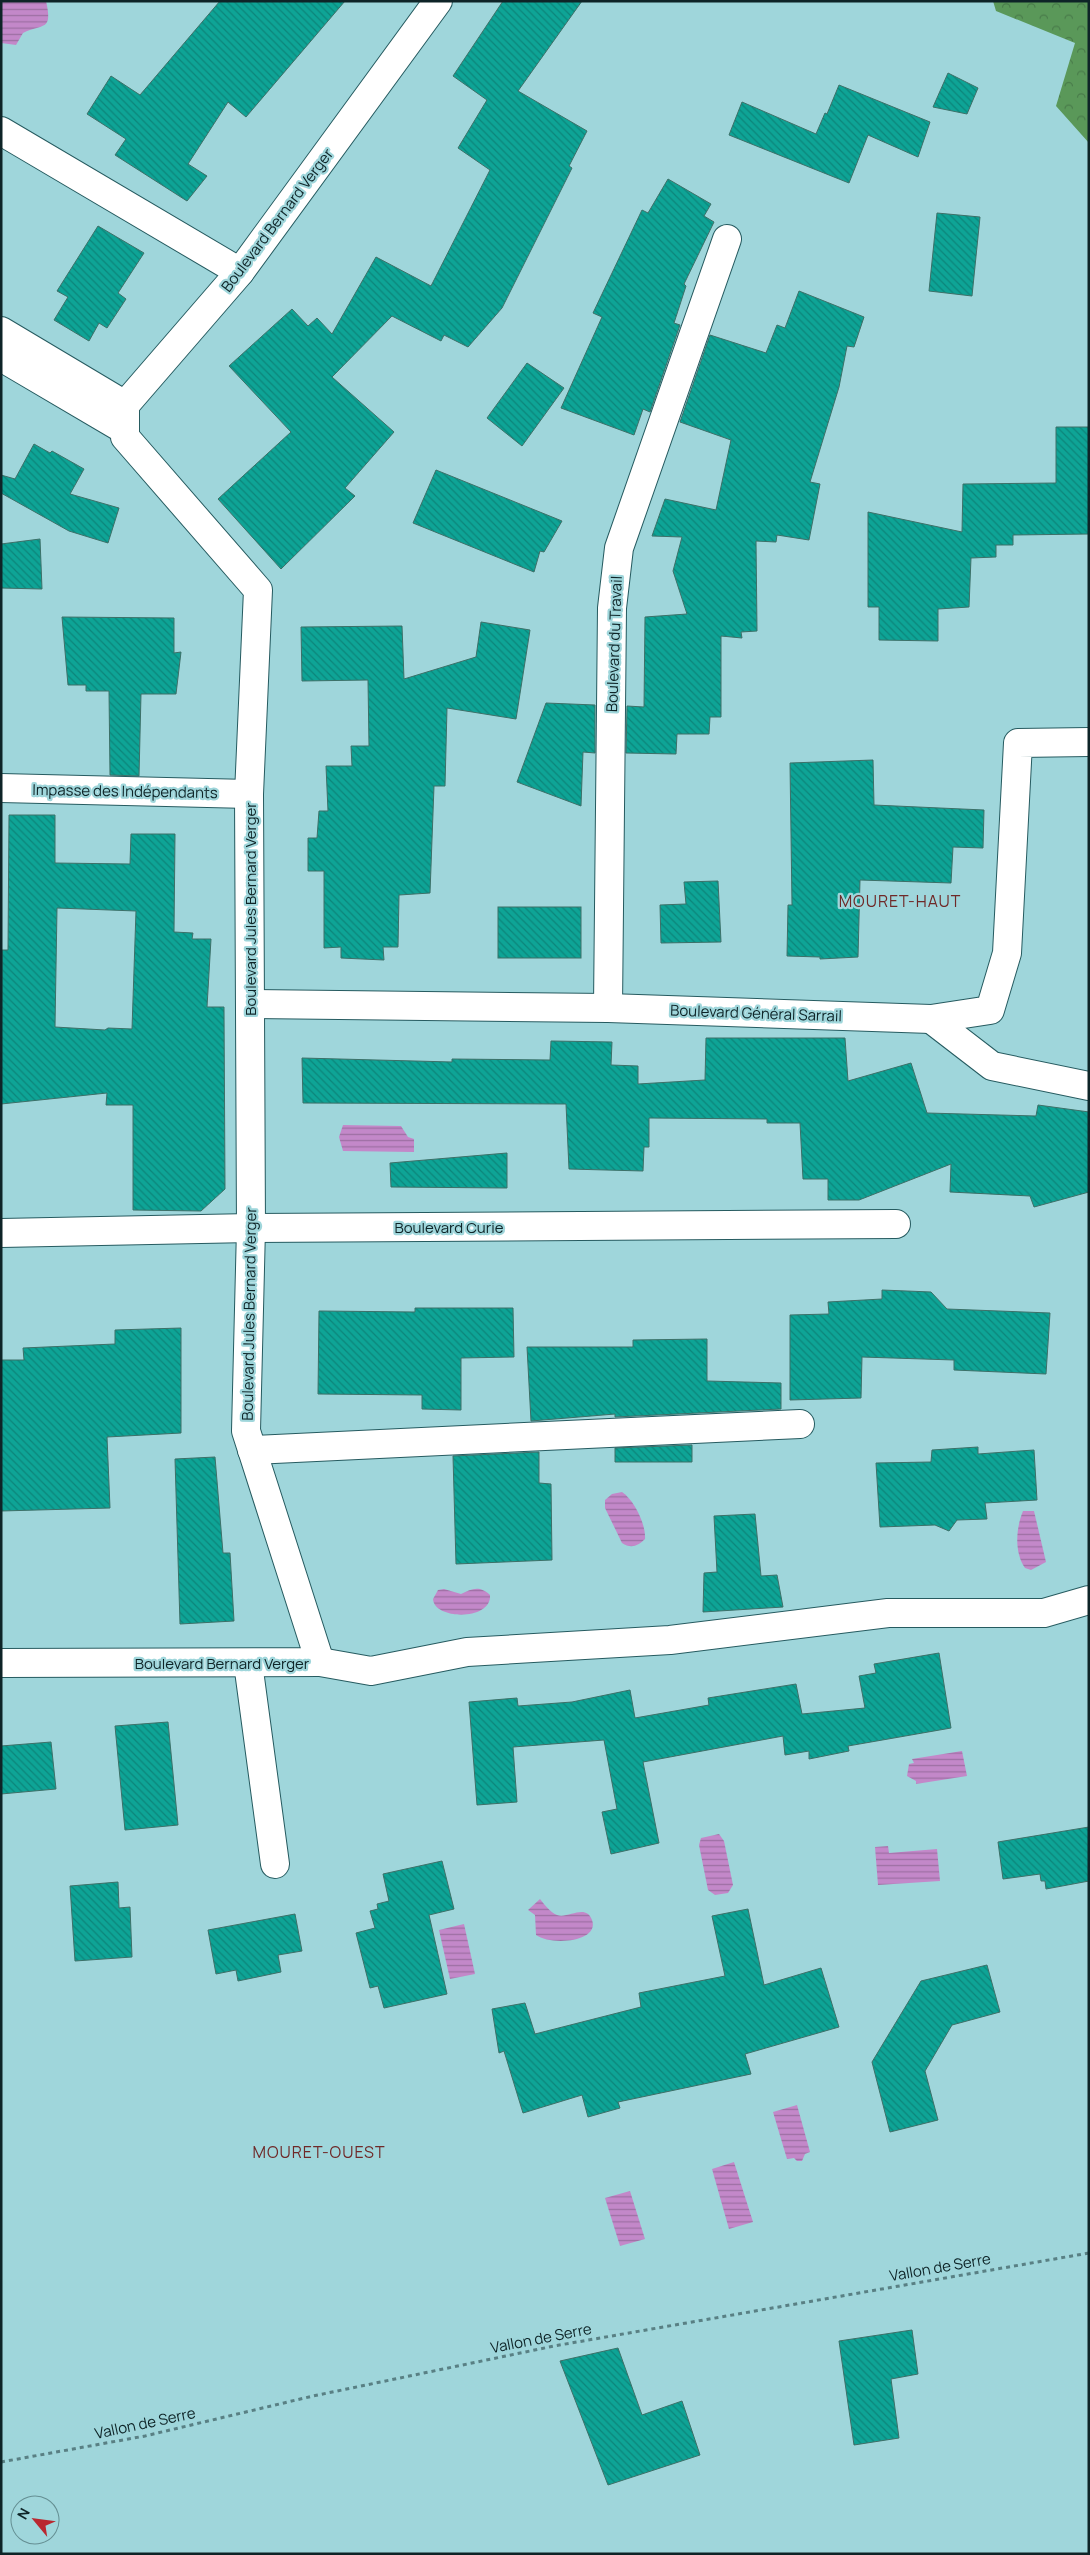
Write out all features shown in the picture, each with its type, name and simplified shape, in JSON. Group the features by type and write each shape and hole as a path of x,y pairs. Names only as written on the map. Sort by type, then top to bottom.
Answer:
{"street":[{"name":"Boulevard Bernard Verger","path":"125,424 240,272 438,1"},
{"path":"1,131 240,272"},
{"name":"Boulevard du Travail","path":"608,1008 612,608 619,548 727,239"},
{"path":"1,331 125,424"},
{"path":"1,356 125,424"},
{"name":"Boulevard Jules Bernard Verger","path":"125,424 258,590 249,794 251,1228 249,1440"},
{"name":"Boulevard Général Sarrail","path":"250,1004 608,1008 931,1019 990,1010 1007,953 1018,743 1089,742"},
{"name":"Impasse des Indépendants","path":"1,788 249,794"},
{"path":"931,1019 992,1066 1089,1086"},
{"name":"Boulevard Curie","path":"1,1233 251,1228 896,1224"},
{"path":"249,1440 800,1424"},
{"name":"Boulevard Bernard Verger","path":"1,1663 320,1662 249,1440"},
{"path":"320,1662 371,1671 467,1652 670,1640 888,1613 1044,1612 1089,1600"},
{"path":"248,1663 275,1864"}],"path":[{"name":"Vallon de Serre","path":"1,2462 145,2436 313,2396 554,2346 1089,2252"}],"green space":[{"path":"993,1 1089,1 1089,143 1056,106 1075,43 996,11"}],"shaded area":[{"path":"5,1 46,1 48,11 47,22 41,27 23,33 16,45 1,43 1,3"},
{"path":"343,1125 401,1126 408,1137 414,1139 414,1152 343,1151 339,1137"},
{"path":"622,1492 635,1506 644,1526 645,1539 634,1546 622,1543 605,1508 605,1500 612,1494"},
{"path":"1023,1511 1034,1511 1046,1562 1031,1570 1025,1568 1019,1555 1017,1540"},
{"path":"444,1589 461,1594 472,1589 479,1589 490,1595 488,1603 482,1610 463,1615 452,1614 436,1606 433,1599 438,1590"},
{"path":"962,1751 967,1776 916,1784 916,1781 907,1776 909,1764 914,1763 912,1759"},
{"path":"719,1834 724,1841 733,1885 728,1893 715,1895 708,1890 699,1845 701,1838"},
{"path":"888,1846 889,1853 937,1849 940,1881 878,1885 875,1847"},
{"path":"540,1899 557,1915 586,1913 592,1920 593,1927 589,1933 573,1940 552,1940 536,1935 535,1915 528,1910"},
{"path":"464,1924 475,1974 450,1979 439,1930"},
{"path":"797,2105 810,2152 805,2154 802,2161 797,2161 794,2158 787,2159 773,2112"},
{"path":"734,2162 753,2222 729,2229 712,2169"},
{"path":"630,2191 645,2239 620,2246 605,2198"}],"building":[{"path":"220,1 345,1 246,117 228,102 188,164 207,176 187,201 115,155 126,139 87,114 111,76 140,95"},
{"path":"503,1 582,1 518,91 587,131 569,166 572,168 502,308 468,347 444,335 441,341 392,316 332,377 394,432 345,488 355,496 281,569 218,499 291,432 229,366 292,309 308,326 317,318 332,334 376,257 431,286 490,170 458,148 487,100 453,76"},
{"path":"948,73 978,88 967,114 933,107"},
{"path":"839,85 930,122 918,157 868,135 849,183 729,135 742,102 816,134"},
{"path":"668,179 711,204 704,216 714,222 684,284 686,286 674,323 680,325 650,412 643,409 634,435 561,408 602,317 593,313 642,210 648,213"},
{"path":"937,213 980,217 972,296 929,291"},
{"path":"98,226 144,253 118,293 126,299 107,328 99,323 89,341 54,320 68,297 57,291"},
{"path":"799,291 864,317 854,347 847,346 839,387 810,482 820,484 809,540 777,535 776,542 756,541 757,631 741,632 742,638 721,636 721,717 710,717 709,734 677,734 676,754 626,753 627,706 644,707 645,617 687,614 673,571 682,537 652,536 665,499 716,510 731,440 680,422 710,335 766,353 777,325 785,328"},
{"path":"527,363 564,388 522,446 487,418"},
{"path":"1056,427 1089,427 1089,534 1013,535 1013,545 996,545 996,557 971,558 969,607 938,609 938,641 879,640 879,607 868,607 868,512 962,532 963,484 1056,483"},
{"path":"34,444 50,453 52,451 84,469 70,494 119,508 108,543 69,531 1,493 1,475 15,479"},
{"path":"436,470 562,521 544,552 540,551 534,572 413,523"},
{"path":"40,539 42,589 1,588 1,544"},
{"path":"62,617 174,618 174,653 181,652 176,694 141,694 139,776 110,775 109,691 86,691 86,685 68,685"},
{"path":"481,622 530,630 516,719 447,708 445,786 434,786 430,893 399,895 398,947 383,947 384,960 341,958 341,947 324,948 324,871 308,871 308,838 317,838 319,811 328,811 326,766 352,766 351,746 369,746 368,680 302,681 301,627 402,626 404,679 476,657"},
{"path":"546,703 595,705 595,753 583,752 581,806 517,782"},
{"path":"873,760 874,805 984,810 983,848 953,847 951,883 860,880 858,957 820,959 820,957 787,956 788,905 792,905 790,763"},
{"path":"9,815 55,815 55,863 130,864 131,834 175,834 174,932 193,933 192,939 211,939 207,1007 224,1007 225,1189 201,1211 133,1210 133,1105 106,1105 107,1093 1,1104 2,950 8,950","holes":["57,908 136,911 132,1029 108,1028 105,1030 55,1027"]},
{"path":"718,881 721,942 661,943 660,905 686,904 684,882"},
{"path":"498,907 581,907 581,958 498,958"},
{"path":"706,1038 845,1038 848,1081 911,1063 927,1113 1036,1116 1038,1105 1089,1112 1089,1192 1034,1207 1030,1196 950,1192 951,1164 859,1200 828,1200 828,1179 803,1179 800,1123 767,1123 767,1119 649,1118 649,1147 644,1147 643,1171 569,1169 566,1104 303,1103 302,1058 452,1062 452,1059 550,1060 551,1041 612,1042 611,1065 638,1066 638,1084 705,1080"},
{"path":"507,1153 507,1188 391,1187 390,1163"},
{"path":"882,1290 931,1292 947,1309 1050,1313 1046,1374 954,1370 954,1360 862,1357 861,1398 790,1400 790,1315 829,1314 828,1302 882,1299"},
{"path":"415,1308 513,1308 514,1357 461,1358 461,1410 422,1409 422,1395 318,1394 319,1311 415,1312"},
{"path":"181,1328 181,1433 107,1437 110,1508 1,1511 1,1360 24,1360 23,1348 115,1344 115,1330"},
{"path":"707,1339 707,1381 781,1383 781,1409 615,1417 615,1414 531,1421 527,1347 633,1347 633,1340"},
{"path":"692,1445 692,1462 615,1462 615,1448"},
{"path":"978,1447 978,1454 1034,1450 1037,1500 985,1503 987,1519 957,1520 949,1531 935,1525 880,1527 876,1463 931,1462 932,1450"},
{"path":"539,1452 539,1483 551,1484 552,1560 456,1564 453,1456"},
{"path":"215,1457 223,1553 230,1553 234,1621 180,1624 175,1459"},
{"path":"755,1514 761,1576 777,1575 783,1607 703,1612 704,1573 717,1572 714,1516"},
{"path":"939,1653 951,1728 848,1746 849,1751 809,1759 809,1751 785,1755 783,1736 643,1762 659,1843 611,1854 602,1812 617,1809 604,1740 513,1747 517,1802 477,1805 469,1702 517,1698 518,1706 572,1702 630,1690 635,1718 709,1705 708,1698 796,1684 802,1714 865,1708 859,1676 876,1673 874,1664"},
{"path":"168,1722 178,1825 125,1830 115,1726"},
{"path":"51,1742 56,1789 1,1794 1,1746"},
{"path":"1089,1827 1089,1881 1046,1889 1045,1881 1041,1881 1040,1874 1003,1879 998,1842"},
{"path":"442,1861 454,1909 429,1915 447,1994 384,2008 378,1986 370,1988 356,1933 375,1928 370,1911 378,1909 377,1904 389,1901 383,1874"},
{"path":"118,1882 119,1908 130,1907 132,1957 75,1961 70,1886"},
{"path":"748,1909 764,1985 821,1968 839,2027 745,2054 751,2074 618,2102 620,2108 588,2117 582,2095 523,2113 504,2051 499,2053 492,2009 525,2003 535,2034 641,2007 639,1993 725,1976 712,1916"},
{"path":"295,1914 302,1951 278,1955 281,1972 238,1981 236,1970 216,1974 208,1930"},
{"path":"987,1965 1000,2012 952,2025 925,2071 938,2120 890,2132 872,2062 921,1981"},
{"path":"912,2330 918,2374 891,2379 899,2438 854,2445 839,2341"},
{"path":"618,2348 642,2415 682,2401 700,2455 608,2485 560,2361"}],"district":[{"name":"MOURET-HAUT","path":"900,901"},
{"name":"MOURET-OUEST","path":"319,2152"}]}
